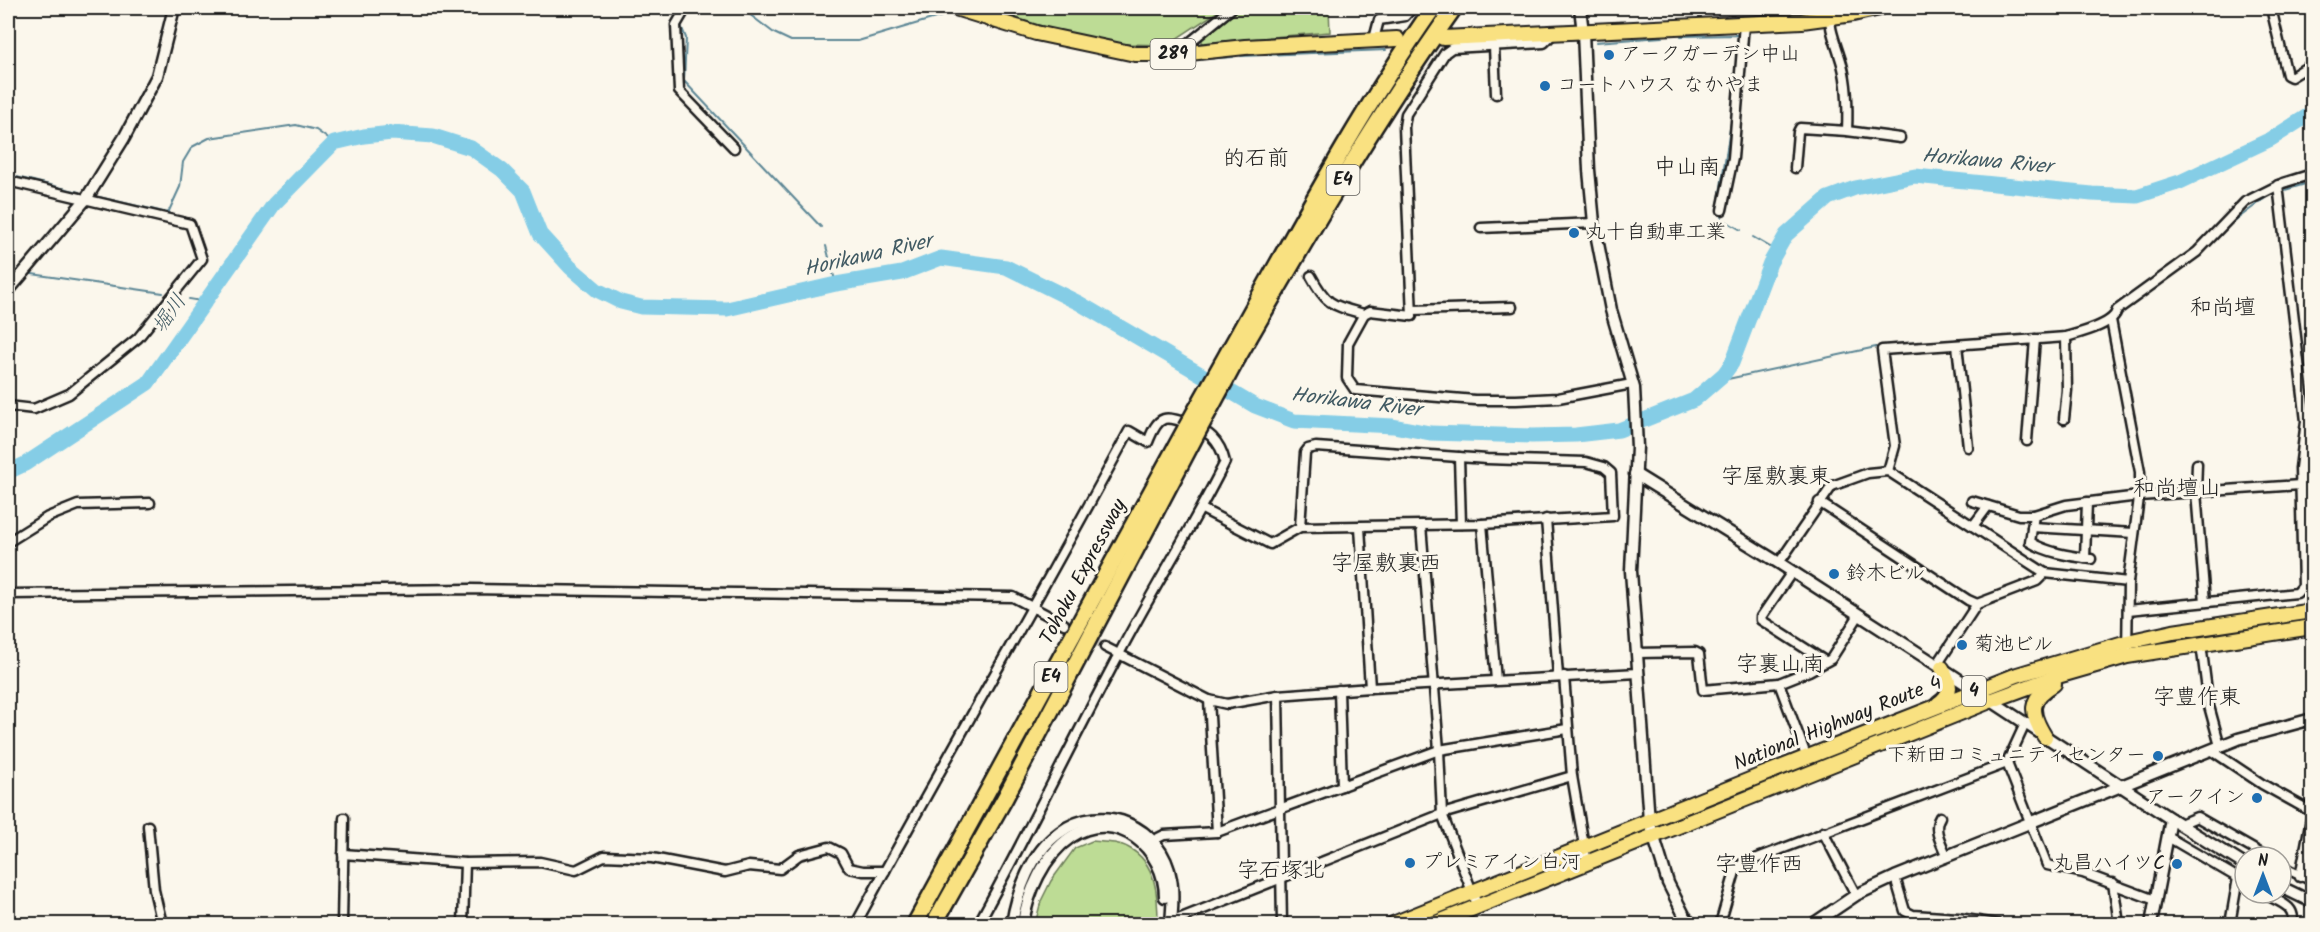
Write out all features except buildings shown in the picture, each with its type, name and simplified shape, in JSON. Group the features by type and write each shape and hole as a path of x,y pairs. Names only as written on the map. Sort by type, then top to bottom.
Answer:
{"highway":[{"name":"289","path":"956,8 1036,33 1135,54 1180,54 1235,48 1397,39"},
{"name":"E4","path":"1191,430 1348,141 1433,8"},
{"name":"E4","path":"1233,354 1404,81 1454,8"},
{"path":"1443,38 1744,24 1880,8"},
{"name":"Tohoku Expressway","path":"915,924 1191,430"},
{"name":"Tohoku Expressway","path":"934,924 1005,798 1191,430"},
{"name":"National Highway Route 4","path":"1393,924 1934,707 2049,664 2127,642 2173,632 2313,611"},
{"name":"National Highway Route 4","path":"1434,924 1990,701 2061,675 2121,658 2313,627"},
{"path":"2045,737 2036,724 2034,714 2035,701 2042,691 2055,683 2121,658"},
{"path":"1934,707 1946,698 1949,690 1948,679 1940,666"}],"street":[{"path":"8,291 86,199 124,138 157,76 174,8"},
{"path":"686,8 676,25 680,91 734,148"},
{"path":"1180,54 1184,47 1232,8"},
{"path":"1374,39 1379,20 1405,16 1412,8"},
{"path":"1580,8 1583,32 1588,170 1594,223 1611,310 1633,386 1637,447 1631,571 1649,821 1668,883 1691,924"},
{"path":"2271,8 2287,75 2291,77 2313,64"},
{"path":"1829,13 1830,32 1842,64 1848,102 1848,131"},
{"path":"1722,210 1733,158 1744,24"},
{"path":"1553,34 1544,43 1452,48 1445,52 1406,114 1404,127 1412,316 1370,310 1364,314 1348,343 1347,378 1355,390 1475,400 1558,398 1633,386"},
{"path":"1494,46 1496,94"},
{"path":"1795,168 1800,128 1900,138"},
{"path":"1888,471 1895,446 1882,350 2066,337 2083,332 2111,320 2116,316 2117,310 2197,252 2245,202 2278,186 2313,174"},
{"path":"8,181 190,224 202,259 138,338 69,394 34,409 8,406"},
{"path":"2128,610 2297,593 2303,585 2300,468 2306,421 2278,186"},
{"path":"1481,228 1594,223"},
{"path":"1311,276 1322,297 1331,304 1364,314"},
{"path":"1413,310 1512,307"},
{"path":"2111,320 2140,472 2128,582 2127,642 2121,658"},
{"path":"2064,419 2067,390 2066,337"},
{"path":"2027,441 2035,339"},
{"path":"1957,345 1968,447"},
{"path":"858,924 858,920 1129,431 1148,442 1156,426 1164,419 1177,419 1212,436 1225,462 1202,509 1119,652 1028,834 978,924"},
{"path":"1202,509 1270,544 1300,527 1482,524 1613,516 1611,473 1604,467 1586,462 1460,457 1316,447 1308,449 1305,453 1300,527"},
{"path":"1460,457 1461,524"},
{"path":"2198,464 2196,492 2205,602"},
{"path":"1779,563 1832,486 1868,473 1888,471 2045,573 2128,582"},
{"path":"1635,474 1940,666 2175,822 2233,857"},
{"path":"1972,501 2019,515 2034,515 2066,505 2139,496 2300,485"},
{"path":"8,542 48,517 78,505 150,502"},
{"path":"1819,502 1977,604"},
{"path":"2034,515 2030,542 2040,548 2088,559 2087,502"},
{"path":"1973,526 1988,506"},
{"path":"1546,519 1572,776 1587,863"},
{"path":"1482,524 1496,680"},
{"path":"1421,525 1442,814 1478,907"},
{"path":"1360,527 1370,687"},
{"path":"2032,527 2134,533"},
{"path":"1792,572 1761,620 1825,661"},
{"path":"1940,666 1977,604 2037,581 2045,573"},
{"path":"8,594 483,590 1013,597 1064,624"},
{"path":"1636,652 1695,652 1699,654 1703,690 1779,683 1830,659 1859,615"},
{"path":"2200,644 2216,748 2262,784 2313,812 2300,877"},
{"path":"1105,647 1119,652 1209,700 1227,704 1278,694 1370,687 1638,673"},
{"path":"1779,683 1808,758"},
{"path":"1339,690 1342,786"},
{"path":"1278,694 1282,924"},
{"path":"1209,700 1217,832"},
{"path":"1813,924 1856,894 1895,877 2216,748 2267,729 2313,719"},
{"path":"2025,724 2007,764 2048,865 2083,873 2155,900"},
{"path":"1154,840 1164,835 1217,832 1439,750 1567,729"},
{"path":"1720,924 1735,872 1742,864 2007,764"},
{"path":"1169,924 1442,814 1572,776"},
{"path":"1940,817 1936,823 1936,830 1947,857"},
{"path":"2175,822 2197,817 2245,845"},
{"path":"342,924 344,818"},
{"path":"1012,924 1015,906 1031,868 1047,843 1071,825 1099,818 1117,820 1131,825 1154,840 1171,878 1169,924"},
{"path":"2151,924 2168,837 2175,822"},
{"path":"148,826 153,890 162,924"},
{"path":"1023,924 1033,889 1042,870 1056,850 1083,831 1106,828 1118,829 1132,835 1144,843 1150,851 1160,868 1165,886 1169,924"},
{"path":"1823,832 1856,894"},
{"path":"2168,837 2233,875"},
{"path":"343,854 465,862 540,862 576,870 604,856 652,858 725,872 749,866 780,869 799,855 829,847 841,853 849,868 863,871 885,871"},
{"path":"463,924 465,862"},
{"path":"2293,873 2313,881"},
{"path":"1895,877 1905,911 1913,915 1997,924"},
{"path":"2113,883 2119,924"},
{"path":"2293,893 2313,902"},
{"path":"2230,924 2235,905"},
{"path":"2285,905 2292,909 2294,915 2292,924"}],"green space":[{"path":"986,8 1223,8 1167,45 1125,44 1051,29"},
{"path":"1241,8 1329,8 1330,32 1202,43 1202,39"},
{"path":"1092,841 1125,846 1138,854 1145,862 1154,882 1158,924 1035,924 1041,901 1051,881 1075,848"}],"waterway":[{"path":"668,8 676,14"},
{"path":"743,8 774,33 791,41 858,41 954,14"},
{"path":"681,26 686,38 684,81 821,227"},
{"path":"1681,36 1738,35 1738,51"},
{"path":"1596,42 1662,37"},
{"path":"1241,56 1386,50"},
{"path":"1188,60 1233,57"},
{"path":"1149,61 1176,61"},
{"name":"Horikawa River","path":"8,472 25,464 148,383 274,204 334,143 364,136 392,133 433,136 471,148 502,170 523,191 540,234 570,267 597,290 621,302 641,307 727,309 836,284 902,273 941,258 1006,267 1079,303 1255,406 1294,421 1393,426 1430,433 1532,436 1576,435 1619,430 1694,400 1724,374 1732,363 1770,263 1786,235 1828,198 1855,188 1915,176 2092,194 2137,196 2180,182 2271,139 2312,113"},
{"path":"1732,116 1718,206 1722,219 1741,230"},
{"path":"99,197 168,213 180,187 183,162 192,147 209,138 296,125 316,130 334,143"},
{"path":"8,175 79,192"},
{"path":"2285,190 2312,182"},
{"path":"2229,225 2272,193"},
{"path":"1753,237 1777,251"},
{"path":"826,246 836,284"},
{"name":"堀川","path":"32,274 163,293"},
{"name":"堀川","path":"189,299 207,302"},
{"path":"1714,382 1876,347"}],"tunnel":[{"path":"1064,624 1105,647"}],"place":[{"name":"アークガーデン中山","path":"1609,55"},
{"name":"コートハウス なかやま","path":"1545,86"},
{"name":"丸十自動車工業","path":"1574,233"},
{"name":"鈴木ビル","path":"1834,574"},
{"name":"菊池ビル","path":"1962,645"},
{"name":"下新田コミュニティセンター","path":"2158,756"},
{"name":"アークイン","path":"2257,798"},
{"name":"プレミアイン白河","path":"1410,863"},
{"name":"丸昌ハイツC","path":"2177,864"}],"district":[{"name":"的石前","path":"1256,159"},
{"name":"中山南","path":"1687,168"},
{"name":"和尚壇","path":"2223,308"},
{"name":"字屋敷裏東","path":"1776,477"},
{"name":"和尚壇山","path":"2177,489"},
{"name":"字屋敷裏西","path":"1386,564"},
{"name":"字裏山南","path":"1780,665"},
{"name":"字豊作東","path":"2197,698"},
{"name":"字豊作西","path":"1759,865"},
{"name":"字石塚北","path":"1281,871"}]}
